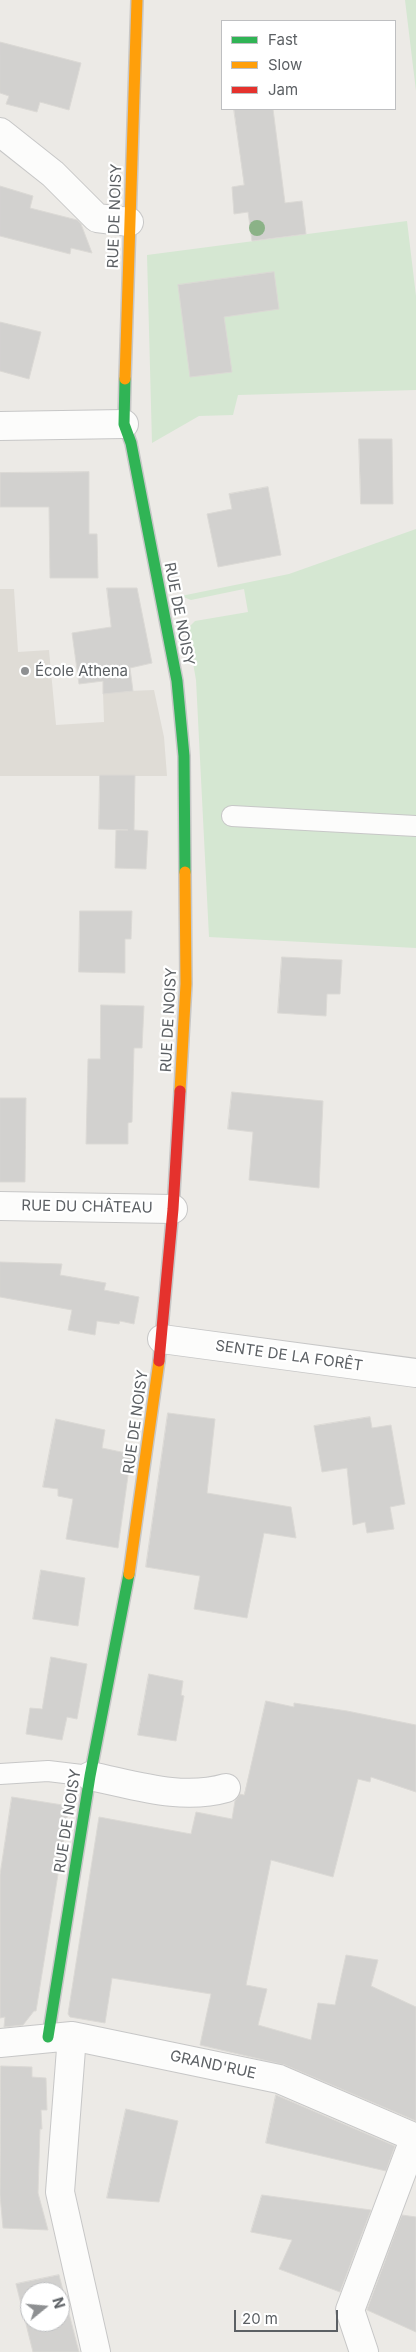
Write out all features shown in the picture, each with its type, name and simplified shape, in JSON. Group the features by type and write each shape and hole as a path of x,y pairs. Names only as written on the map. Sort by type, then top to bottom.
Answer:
{"street":[{"name":"RUE DE NOISY","path":"60,2037 90,1776 135,1541 162,1339 173,1209 186,984 184,756 177,681 131,443 124,424 137,0"},
{"path":"0,132 53,174 97,218 129,222"},
{"path":"0,426 124,424"},
{"name":"RUE DU CHÂTEAU","path":"0,1206 173,1209"},
{"name":"SENTE DE LA FORÊT","path":"162,1339 416,1373"},
{"path":"90,1776 174,1794 212,1792 226,1788"},
{"path":"60,2037 60,2192 96,2352"},
{"name":"GRAND'RUE","path":"0,2043 60,2037 279,2078 416,2138"},
{"path":"364,2352 350,2310 416,2138"}],"lane":[{"path":"232,816 416,826"},
{"path":"0,1774 48,1771 90,1776"}],"shaded area":[{"name":"École Athena","path":"0,589 14,589 18,652 49,650 56,725 104,722 103,692 154,690 164,737 167,776 0,776"}],"green space":[{"path":"405,0 416,0 416,91"},
{"path":"407,221 416,296 416,390 238,395 233,415 199,416 152,443 147,255"},
{"path":"416,529 416,948 209,937 196,680 187,629 195,621 248,612 244,589 191,600 181,596 289,574"}],"building":[{"path":"0,42 81,63 69,110 40,102 37,112 6,104 9,96 0,93"},
{"path":"234,110 273,110 285,203 302,201 306,234 252,241 248,212 234,214 232,187 244,185"},
{"path":"0,186 33,196 30,208 77,220 81,224 92,253 71,248 70,254 0,236"},
{"path":"274,272 279,309 224,317 232,372 190,377 178,285"},
{"path":"0,322 41,332 29,379 0,371"},
{"path":"359,439 392,439 393,504 361,504"},
{"path":"89,472 89,534 97,534 98,578 50,578 49,507 0,507 0,473"},
{"path":"268,487 281,555 218,567 207,514 232,509 229,494"},
{"path":"107,588 137,588 152,663 130,668 133,691 103,694 103,681 79,684 72,633 111,627"},
{"path":"100,775 135,775 134,830 148,831 146,869 115,868 116,830 128,830 99,829"},
{"path":"80,911 132,911 131,939 125,939 125,973 79,972"},
{"path":"282,957 342,960 340,994 327,994 326,1016 278,1013"},
{"path":"101,1005 144,1006 142,1048 134,1048 132,1122 128,1123 128,1144 86,1144 88,1059 100,1059"},
{"path":"232,1092 323,1101 319,1188 249,1180 253,1132 228,1129"},
{"path":"0,1098 26,1098 25,1182 0,1182"},
{"path":"0,1262 62,1264 60,1275 106,1283 104,1290 139,1297 134,1324 120,1321 119,1324 97,1321 95,1335 68,1330 72,1310 0,1297"},
{"path":"168,1413 215,1419 207,1493 291,1507 296,1538 264,1533 247,1618 194,1609 200,1576 146,1567"},
{"path":"370,1417 372,1428 391,1425 405,1504 390,1507 394,1529 367,1533 365,1522 353,1525 347,1468 322,1472 314,1426"},
{"path":"56,1419 105,1430 102,1448 131,1454 118,1548 66,1539 73,1499 58,1496 58,1489 43,1487"},
{"path":"41,1570 85,1578 78,1626 33,1619"},
{"path":"51,1657 87,1664 77,1719 67,1717 62,1740 26,1734 30,1708 42,1709"},
{"path":"149,1674 183,1681 181,1695 184,1696 176,1741 138,1735"},
{"path":"266,1701 294,1707 294,1703 347,1711 416,1725 416,1792 371,1777 370,1782 358,1779 333,1877 271,1860 246,1985 267,1989 258,2025 311,2040 318,2003 335,2005 346,1955 378,1960 371,1986 416,2007 416,2121 285,2065 200,2045 211,1994 112,1978 105,2023 70,2017 68,2014 99,1817 191,1834 196,1812 232,1819 235,1801 240,1794 244,1795"},
{"path":"12,1797 69,1806 36,2011 23,2025 4,2027 5,2017 0,2018 0,1875"},
{"path":"1,2066 32,2067 32,2077 46,2078 47,2110 41,2110 42,2129 40,2129 38,2193 48,2230 3,2228 0,2195"},
{"path":"276,2095 395,2146 386,2171 266,2143"},
{"path":"126,2109 178,2121 159,2202 107,2198"},
{"path":"262,2195 371,2210 340,2292 279,2269 292,2240 251,2232"},
{"path":"402,2215 416,2217 416,2332 367,2310"},
{"path":"59,2275 61,2282 26,2282"},
{"path":"20,2283 20,2300 16,2284"},
{"path":"70,2317 79,2352 33,2352 28,2332 70,2332"}],"traffic: fast":[{"path":"125,379 124,424 131,443 177,681 184,756 185,872"},
{"path":"48,2037 90,1776 129,1574"}],"traffic: slow":[{"path":"125,379 137,0"},
{"path":"180,1091 186,984 185,872"},
{"path":"129,1574 159,1361"}],"traffic: jam":[{"path":"159,1361 173,1209 180,1091"}],"place":[{"name":"École Athena","path":"25,671"}]}
